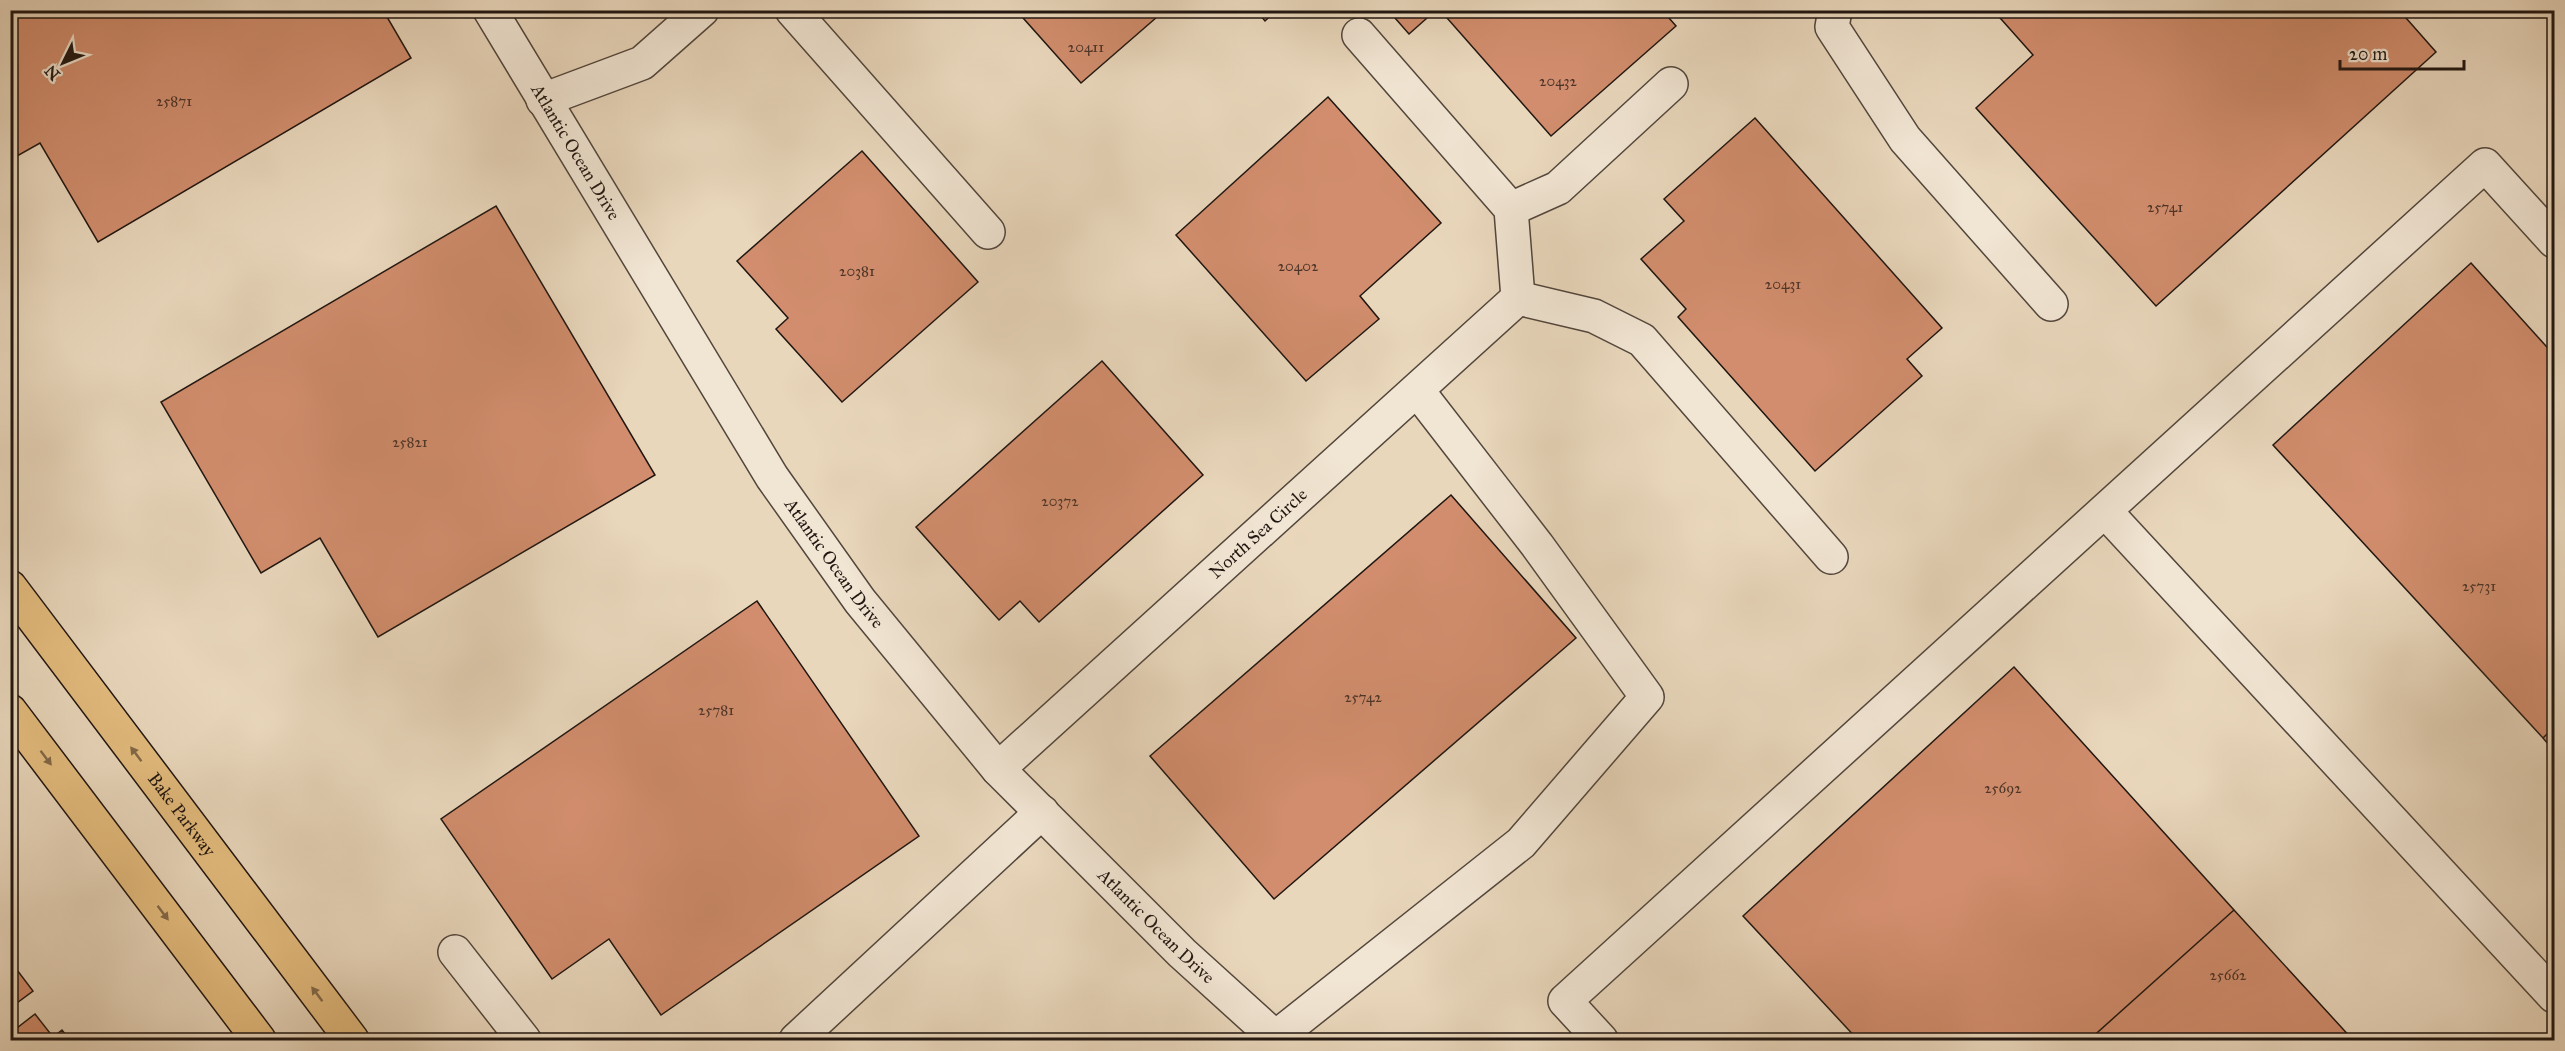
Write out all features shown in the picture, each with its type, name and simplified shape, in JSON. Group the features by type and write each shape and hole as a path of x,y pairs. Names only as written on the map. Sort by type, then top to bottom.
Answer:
{"main road":[{"name":"Bake Parkway","path":"10,587 352,1041"},
{"path":"10,711 259,1041"}],"street":[{"name":"Atlantic Ocean Drive","path":"490,10 772,477 860,601 998,769 1182,953 1276,1039"},
{"path":"543,100 642,63 702,10"},
{"path":"792,10 988,232"},
{"path":"1835,10 1832,27 1905,139 2051,304"},
{"path":"1359,35 1511,209 1518,298 1594,316 1642,340 1831,557"},
{"path":"1511,209 1558,188 1671,84"},
{"path":"1601,1041 1565,1001 2485,165 2554,240"},
{"name":"North Sea Circle","path":"998,769 1518,298"},
{"path":"1276,1039 1521,843 1647,697 1537,545 1417,390"},
{"path":"2105,511 2554,996"},
{"path":"796,1041 1042,812"},
{"path":"455,952 524,1041"}],"building":[{"path":"10,10 383,10 411,58 98,242 40,143 10,160"},
{"path":"1016,10 1165,10 1081,83"},
{"path":"1256,10 1277,10 1265,21"},
{"path":"1388,10 1436,10 1409,34"},
{"path":"1440,10 1662,10 1676,26 1551,136"},
{"path":"1993,10 2399,10 2436,52 2156,306 1976,108 2033,55"},
{"path":"1328,97 1441,223 1360,296 1379,319 1306,381 1176,235"},
{"path":"1755,118 1942,328 1907,359 1922,376 1815,471 1678,317 1686,309 1641,259 1684,221 1664,199"},
{"path":"862,151 978,282 842,402 776,329 788,318 737,261"},
{"path":"496,206 655,475 378,637 320,538 261,573 161,402"},
{"path":"2471,263 2554,355 2554,727 2543,738 2273,445"},
{"path":"1102,361 1203,475 1039,622 1020,601 999,620 916,527"},
{"path":"1451,495 1576,638 1274,899 1150,756"},
{"path":"757,601 919,836 661,1015 609,939 552,979 441,819"},
{"path":"2014,667 2234,910 2089,1040 1858,1040 1743,916"},
{"path":"2554,727 2554,751 2543,738"},
{"path":"2234,910 2353,1040 2089,1040"},
{"path":"14,966 33,991 10,1008 10,969"},
{"path":"35,1014 53,1037 62,1030 70,1040 10,1040 10,1028 13,1031"}]}
